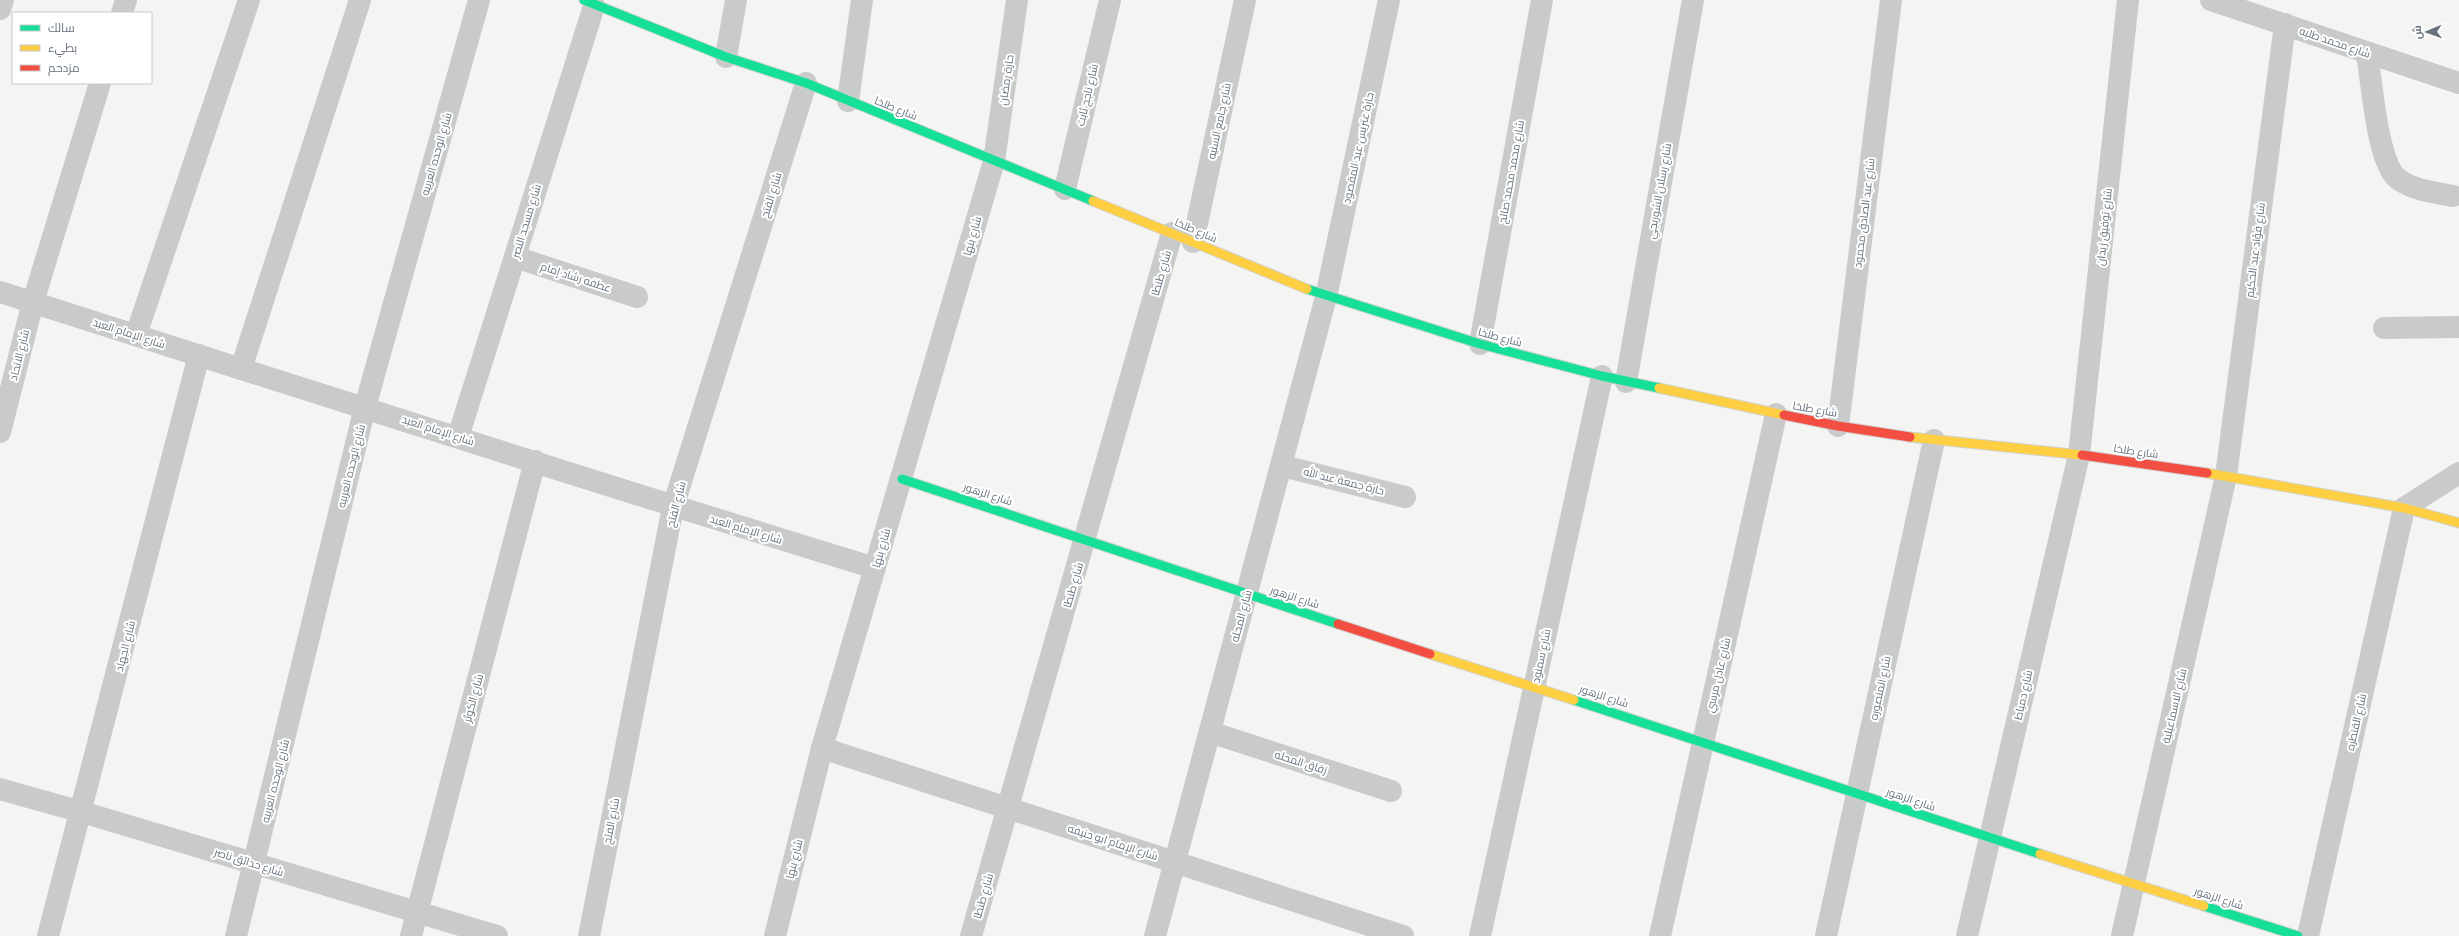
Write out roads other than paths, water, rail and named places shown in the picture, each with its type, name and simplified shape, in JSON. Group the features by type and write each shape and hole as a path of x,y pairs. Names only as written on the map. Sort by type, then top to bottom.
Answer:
{"street":[{"path":"0,8 3,0"},
{"path":"122,12 126,0"},
{"path":"136,335 249,0"},
{"path":"241,368 360,0"},
{"name":"شارع الوحده العربيه","path":"236,936 255,864 365,407 479,0"},
{"path":"726,57 736,0"},
{"path":"848,101 862,0"},
{"name":"حارة رمضان","path":"994,161 1017,0"},
{"name":"شارع ناجح ثابت","path":"1065,189 1110,0"},
{"name":"شارع جامع السنيه","path":"1193,242 1245,0"},
{"name":"حارة عتريس عبد المقصود","path":"1326,297 1389,0"},
{"name":"شارع محمد محمد صالح","path":"1480,344 1542,0"},
{"name":"شارع رسلان الشوربجي","path":"1626,382 1692,0"},
{"name":"شارع عبد الصادق محمود","path":"1838,426 1891,0"},
{"name":"شارع توفيق زيدان","path":"2079,455 2128,0"},
{"name":"شارع محمد طلبه","path":"2210,0 2285,24 2367,54 2459,83"},
{"name":"شارع طلخا","path":"589,3 726,57 806,83 1326,297 1480,344 1626,382 1838,426 1934,440 2079,455 2226,476 2404,508 2459,522"},
{"name":"شارع مسجد النصر","path":"458,437 515,258 589,3"},
{"name":"شارع فؤاد عبد الحكيم","path":"2226,476 2285,24"},
{"path":"2367,54 2386,163 2398,179 2415,188 2453,196"},
{"name":"شارع الفتح","path":"589,936 674,507 806,83"},
{"name":"شارع الاتحاد","path":"0,432 33,302 100,84"},
{"name":"شارع بنها","path":"775,936 822,748 994,161"},
{"name":"شارع طنطا","path":"971,936 1086,539 1172,233"},
{"name":"عطفه رشاد إمام","path":"515,258 637,297"},
{"name":"شارع الإمام العبد","path":"0,292 535,461 674,507 875,568"},
{"name":"شارع المحله","path":"1155,936 1283,466 1326,297"},
{"path":"2384,328 2459,327"},
{"name":"شارع الجهاد","path":"48,936 82,812 199,355"},
{"name":"شارع سمنود","path":"1480,936 1602,376"},
{"name":"شارع عادل مرسي","path":"1660,936 1776,414"},
{"name":"شارع المنصوره","path":"1826,936 1934,440"},
{"name":"شارع دمياط","path":"1967,936 2079,455"},
{"name":"شارع الكوثر","path":"411,936 535,461"},
{"name":"حارة جمعة عبد الله","path":"1283,466 1405,497"},
{"path":"2404,508 2459,472"},
{"name":"شارع الاسماعيلية","path":"2122,936 2226,476"},
{"name":"شارع الزهور","path":"902,478 1086,539 1247,595 1703,741 1990,839 2134,882 2298,936"},
{"name":"شارع القنطره","path":"2308,936 2404,508"},
{"name":"زقاق المحله","path":"1210,732 1391,792"},
{"name":"شارع الإمام ابو حنيفه","path":"822,748 1403,936"},
{"name":"شارع حدائق ناصر","path":"0,789 82,812 497,936"}]}
